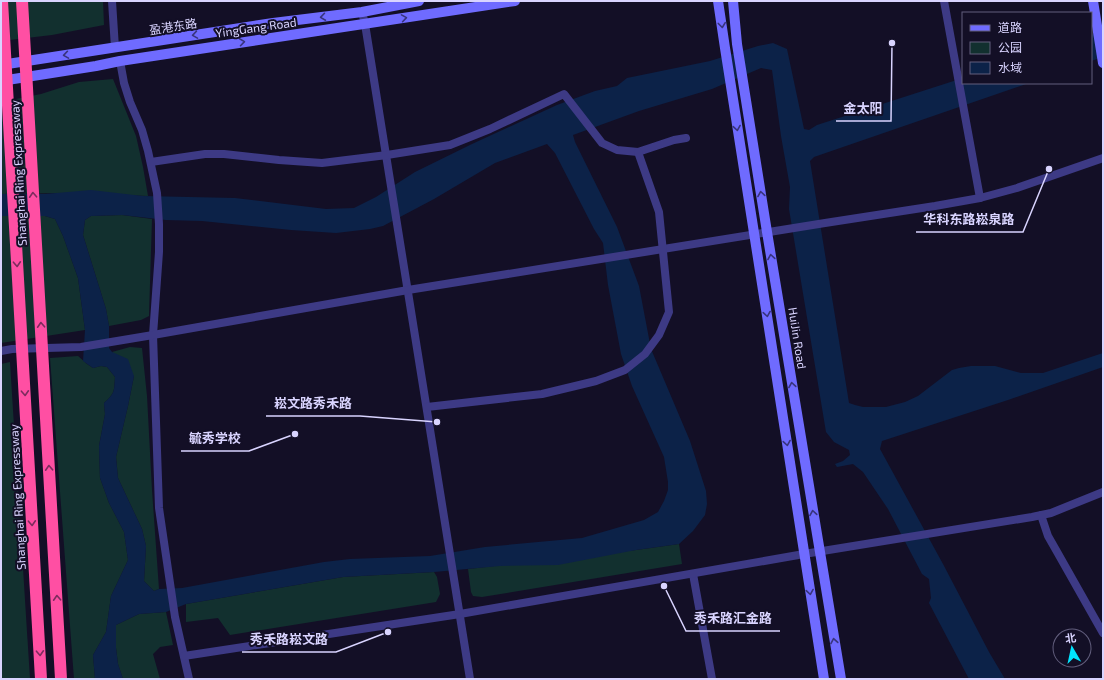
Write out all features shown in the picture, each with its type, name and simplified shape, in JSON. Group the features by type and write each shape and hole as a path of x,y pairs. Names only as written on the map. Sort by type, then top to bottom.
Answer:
{"highway":[{"name":"Shanghai Ring Expressway","path":"2,1 41,679"},
{"name":"Shanghai Ring Expressway","path":"22,1 61,679"}],"main road":[{"name":"盈港东路","path":"1,65 362,12 419,1"},
{"name":"YingGang Road","path":"1,81 120,61 515,1"},
{"path":"718,1 724,48 755,234 824,679"},
{"name":"HuiJin Road","path":"733,1 737,44 841,679"},
{"path":"1093,1 1103,63"}],"street":[{"path":"112,1 115,48"},
{"path":"944,1 980,198"},
{"path":"362,12 470,679"},
{"path":"120,61 124,83 142,130 151,162 157,193 159,252 153,335 159,508 169,583 189,679"},
{"path":"151,162 205,154 224,154 322,163 450,145 490,129 564,94 602,143 617,150 638,152 674,140 686,138"},
{"path":"427,407 542,394 596,381 625,370 645,354 659,335 669,312 659,212 638,152"},
{"path":"1,351 12,349 81,347 408,290 935,206 980,198 1017,188 1103,158"},
{"path":"184,656 460,614 804,554 1041,515 1066,508 1103,492"},
{"path":"1041,515 1048,536 1103,633"},
{"path":"693,574 712,679"}],"green space":[{"path":"1,1 103,1 104,25 52,35 1,41"},
{"path":"113,79 136,136 148,196 63,193 1,194 1,102 41,94 79,82"},
{"path":"122,215 152,219 149,316 141,320 109,326 106,309 83,235 85,220 91,216"},
{"path":"1,216 45,216 55,219 63,236 78,278 85,330 1,343"},
{"path":"130,347 142,348 147,396 159,589 154,591 144,581 146,546 142,529 118,478 116,457 134,376 112,352"},
{"path":"78,356 93,368 101,366 107,367 115,377 113,392 104,403 105,414 99,446 100,478 109,503 124,532 128,560 111,596 106,632 93,655 95,679 74,679 50,358"},
{"path":"10,362 30,679 1,679 1,364"},
{"path":"679,544 682,564 482,597 473,596 471,592 468,569"},
{"path":"434,572 437,577 440,594 436,602 230,635 218,618 186,622 186,604 343,577"},
{"path":"166,612 173,645 160,647 153,654 160,679 123,679 118,664 116,625 139,614"}],"water":[{"path":"1103,31 1103,57 1092,61 1092,35"},
{"path":"773,43 787,49 804,129 809,130 817,125 962,78 962,84 1026,84 814,157 810,161 849,403 863,407 886,407 905,402 918,396 952,370 959,368 971,366 995,366 1021,373 1043,373 1103,353 1103,367 882,441 880,449 1005,679 969,679 929,603 931,598 929,579 922,574 888,509 863,472 853,464 837,467 835,464 843,461 850,455 849,450 834,442 826,432 789,209 790,187 772,70 761,68 712,89 639,111 573,135 575,142 617,227 639,286 651,349 690,441 706,491 707,504 705,515 693,531 679,544 636,550 558,565 500,566 434,572 343,577 186,604 166,612 139,614 116,625 118,664 123,679 95,679 93,655 106,632 111,596 128,560 124,532 109,503 100,478 99,446 105,414 104,403 113,392 115,377 107,367 101,366 93,368 83,361 85,330 78,278 63,236 55,219 45,216 1,216 1,194 45,194 91,190 143,196 235,198 326,209 354,208 376,197 415,172 557,105 595,91 617,86 627,78 710,61 758,46","holes":["547,144 555,153 594,229 603,243 608,285 621,354 632,386 664,457 668,490 658,512 644,520 582,538 485,547 430,556 350,559 324,562 182,588 159,589 154,591 144,581 146,546 142,529 118,478 116,457 134,376 128,359 112,352 109,348 109,326 106,309 83,235 85,220 91,216 122,215 166,220 202,221 336,233 370,229 383,226 434,199 495,163"]}],"place":[{"name":"金太阳","path":"892,43"},
{"name":"华科东路崧泉路","path":"1049,169"},
{"name":"崧文路秀禾路","path":"437,422"},
{"name":"毓秀学校","path":"295,434"},
{"name":"秀禾路汇金路","path":"664,586"},
{"name":"秀禾路崧文路","path":"388,632"}]}
